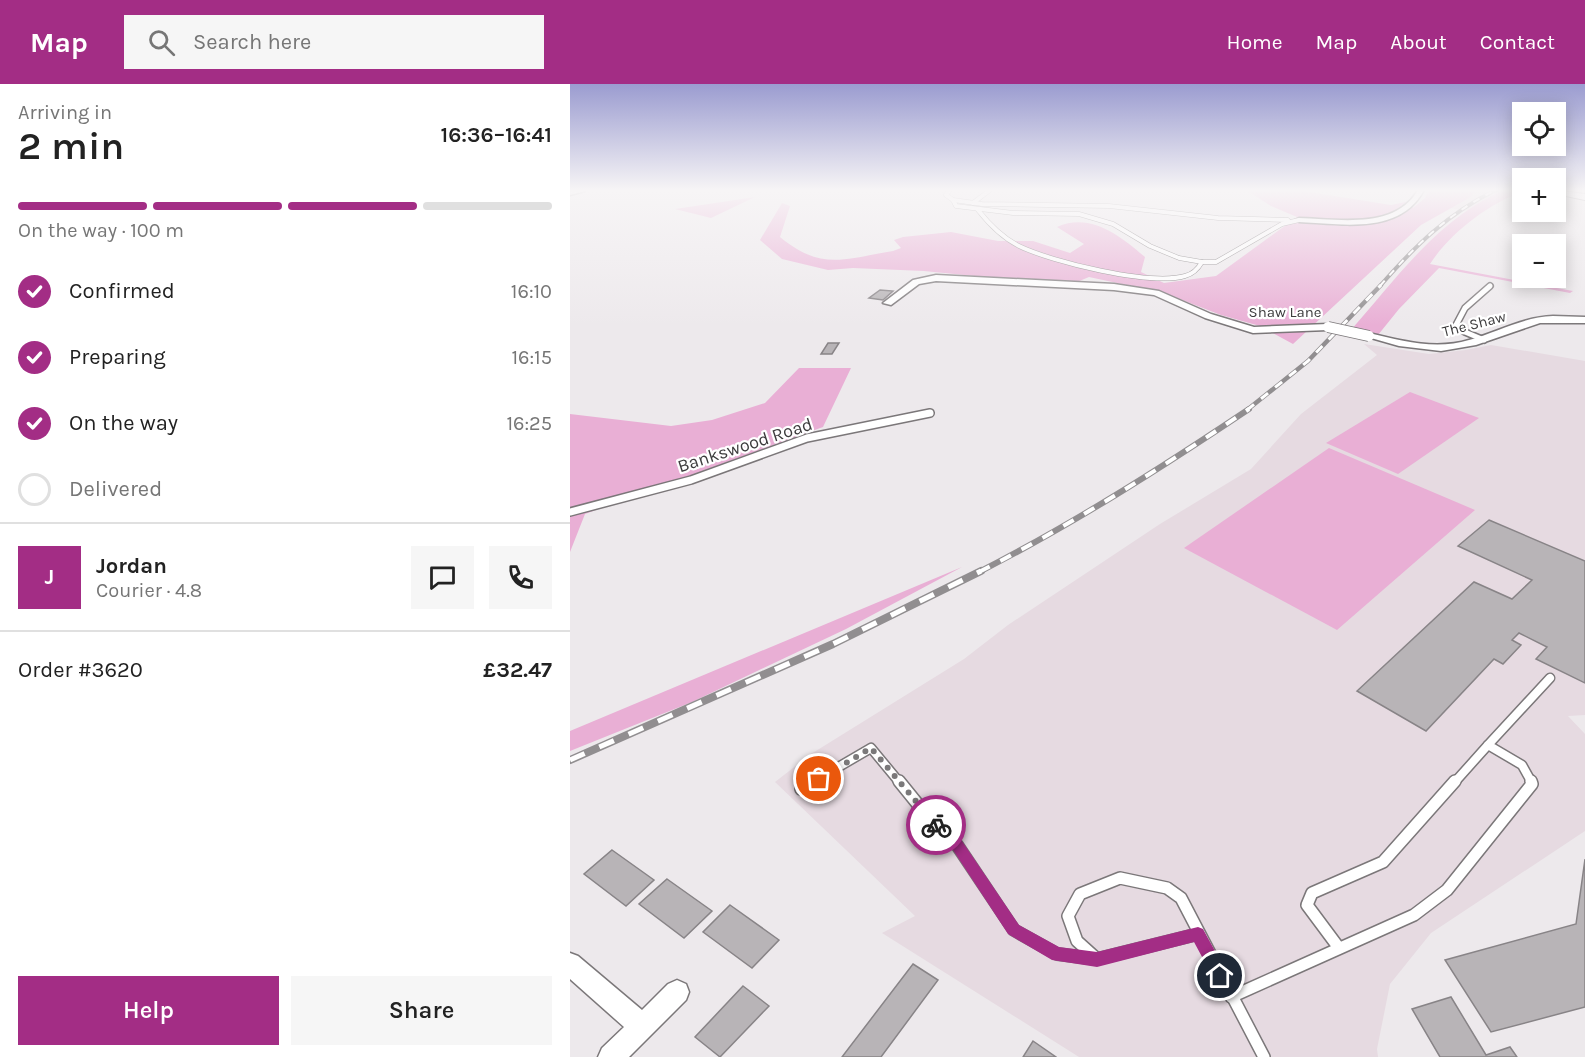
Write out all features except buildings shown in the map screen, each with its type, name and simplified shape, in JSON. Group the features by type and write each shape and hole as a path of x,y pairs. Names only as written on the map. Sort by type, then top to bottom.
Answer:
{"street":[{"name":"Shaw Lane","path":"888,303 916,282 936,278 1114,287 1156,293 1222,321 1253,330 1328,327 1369,336"},
{"name":"The Shaw","path":"1369,336 1441,348 1484,340 1539,321 1585,320"},
{"path":"570,964 642,1026"},
{"path":"610,1057 677,992"}],"lane":[{"path":"1005,235 1019,246 1070,264 1155,277 1181,277 1196,273 1202,262"},
{"path":"1132,235 1179,258 1216,262 1262,235"},
{"path":"1484,340 1464,332 1456,325 1457,319 1468,305 1490,286"},
{"name":"Bankswood Road","path":"570,512 691,480 807,438 930,413"},
{"path":"1339,948 1307,905 1312,893 1383,862 1550,678"},
{"path":"1231,997 1414,915 1447,890 1532,784 1531,775 1522,765 1488,745"},
{"path":"801,789 871,748 929,818 957,845 1014,930 1057,954 1097,959 1198,934"},
{"path":"1097,959 1077,941 1068,916 1080,894 1120,878 1167,888 1181,898 1264,1057"}],"shaded area":[{"path":"763,235 781,235 795,248 808,255 834,260 893,251 901,248 894,240 918,235 969,235 998,241 1033,241 1070,253 1084,244 1070,235 1117,235 1145,257 1141,272 1164,283 1216,276 1272,235 1410,235 1293,344 1260,326 1221,315 1164,293 1089,277 1077,282 1015,280 924,271 853,268 828,270 782,259 760,240"},
{"path":"1436,235 1454,235 1430,264 1512,279 1512,282 1439,268 1399,309 1378,335 1351,330"},
{"path":"1544,288 1573,291 1570,293"},
{"path":"1364,344 1429,354 1491,345 1585,361 1585,715 1568,716 1585,734 1585,831 1431,933 1390,984 1377,1049 1378,1057 1079,1057 882,933 915,916 775,782 811,754 964,659 1008,625 1160,524 1251,469 1301,414 1377,355"},
{"path":"799,368 851,368 823,427 585,514 570,552 570,414 671,426 712,420 765,403"},
{"path":"1410,392 1479,418 1398,474 1326,443"},
{"path":"1329,448 1475,510 1337,630 1184,548"},
{"path":"962,567 846,629 692,702 570,751 570,731"}],"railway":[{"path":"1380,286 1429,235"},
{"path":"1247,410 1308,361 1381,285"},
{"path":"979,572 1116,495 1249,409"},
{"path":"570,760 833,644 979,572"}],"way so far":[{"path":"819,779 871,748 936,825"}],"route":[{"path":"936,825 957,845 1014,930 1057,954 1097,959 1198,934 1220,976"}]}
